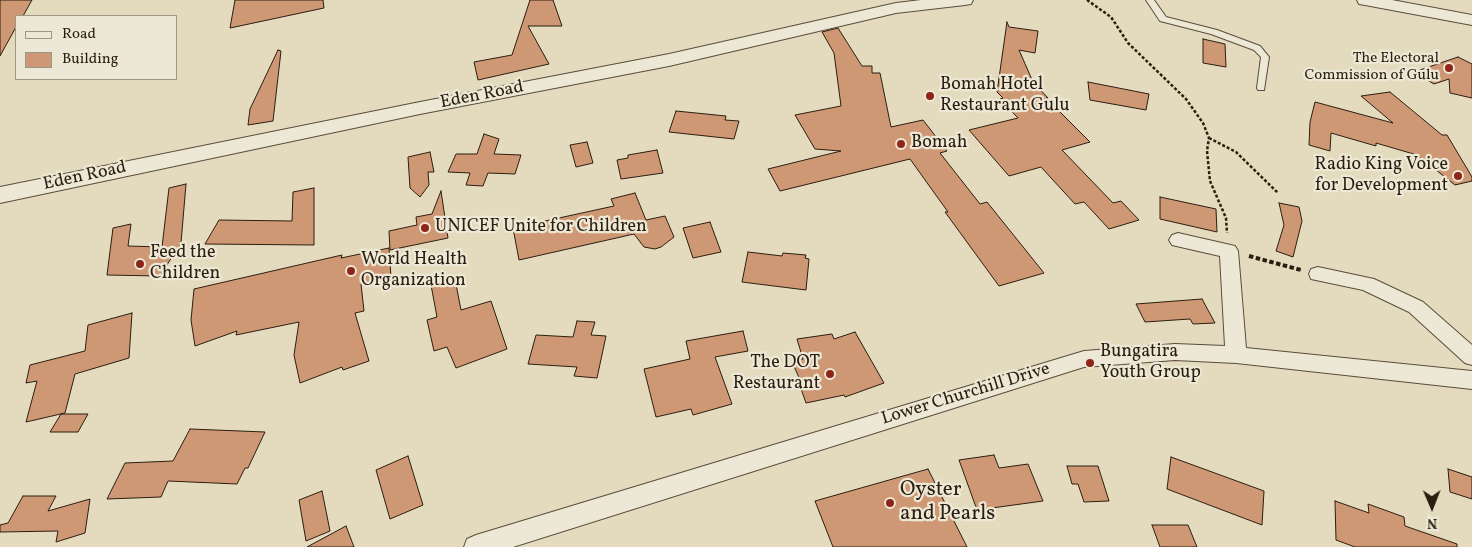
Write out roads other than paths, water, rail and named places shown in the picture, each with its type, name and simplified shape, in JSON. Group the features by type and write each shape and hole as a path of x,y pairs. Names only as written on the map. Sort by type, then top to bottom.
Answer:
{"street":[{"name":"Eden Road","path":"0,195 420,108 669,60 893,4 965,0"},
{"path":"1365,0 1472,20"},
{"path":"1178,240 1229,251 1236,355"},
{"path":"1318,274 1367,284 1416,307 1472,357"},
{"name":"Lower Churchill Drive","path":"476,547 1084,359 1175,352 1236,355 1472,380"}],"lane":[{"path":"1150,0 1163,19 1214,32 1257,48 1266,56 1261,88"}],"place":[{"name":"The Electoral Commission of Gulu","path":"1449,68"},
{"name":"Bomah Hotel Restaurant Gulu","path":"930,96"},
{"name":"Bomah","path":"901,144"},
{"name":"Radio King Voice for Development","path":"1458,176"},
{"name":"UNICEF Unite for Children","path":"425,228"},
{"name":"Feed the Children","path":"140,264"},
{"name":"World Health Organization","path":"351,271"},
{"name":"Bungatira Youth Group","path":"1090,363"},
{"name":"The DOT Restaurant","path":"830,374"},
{"name":"Oyster and Pearls","path":"890,503"}]}
